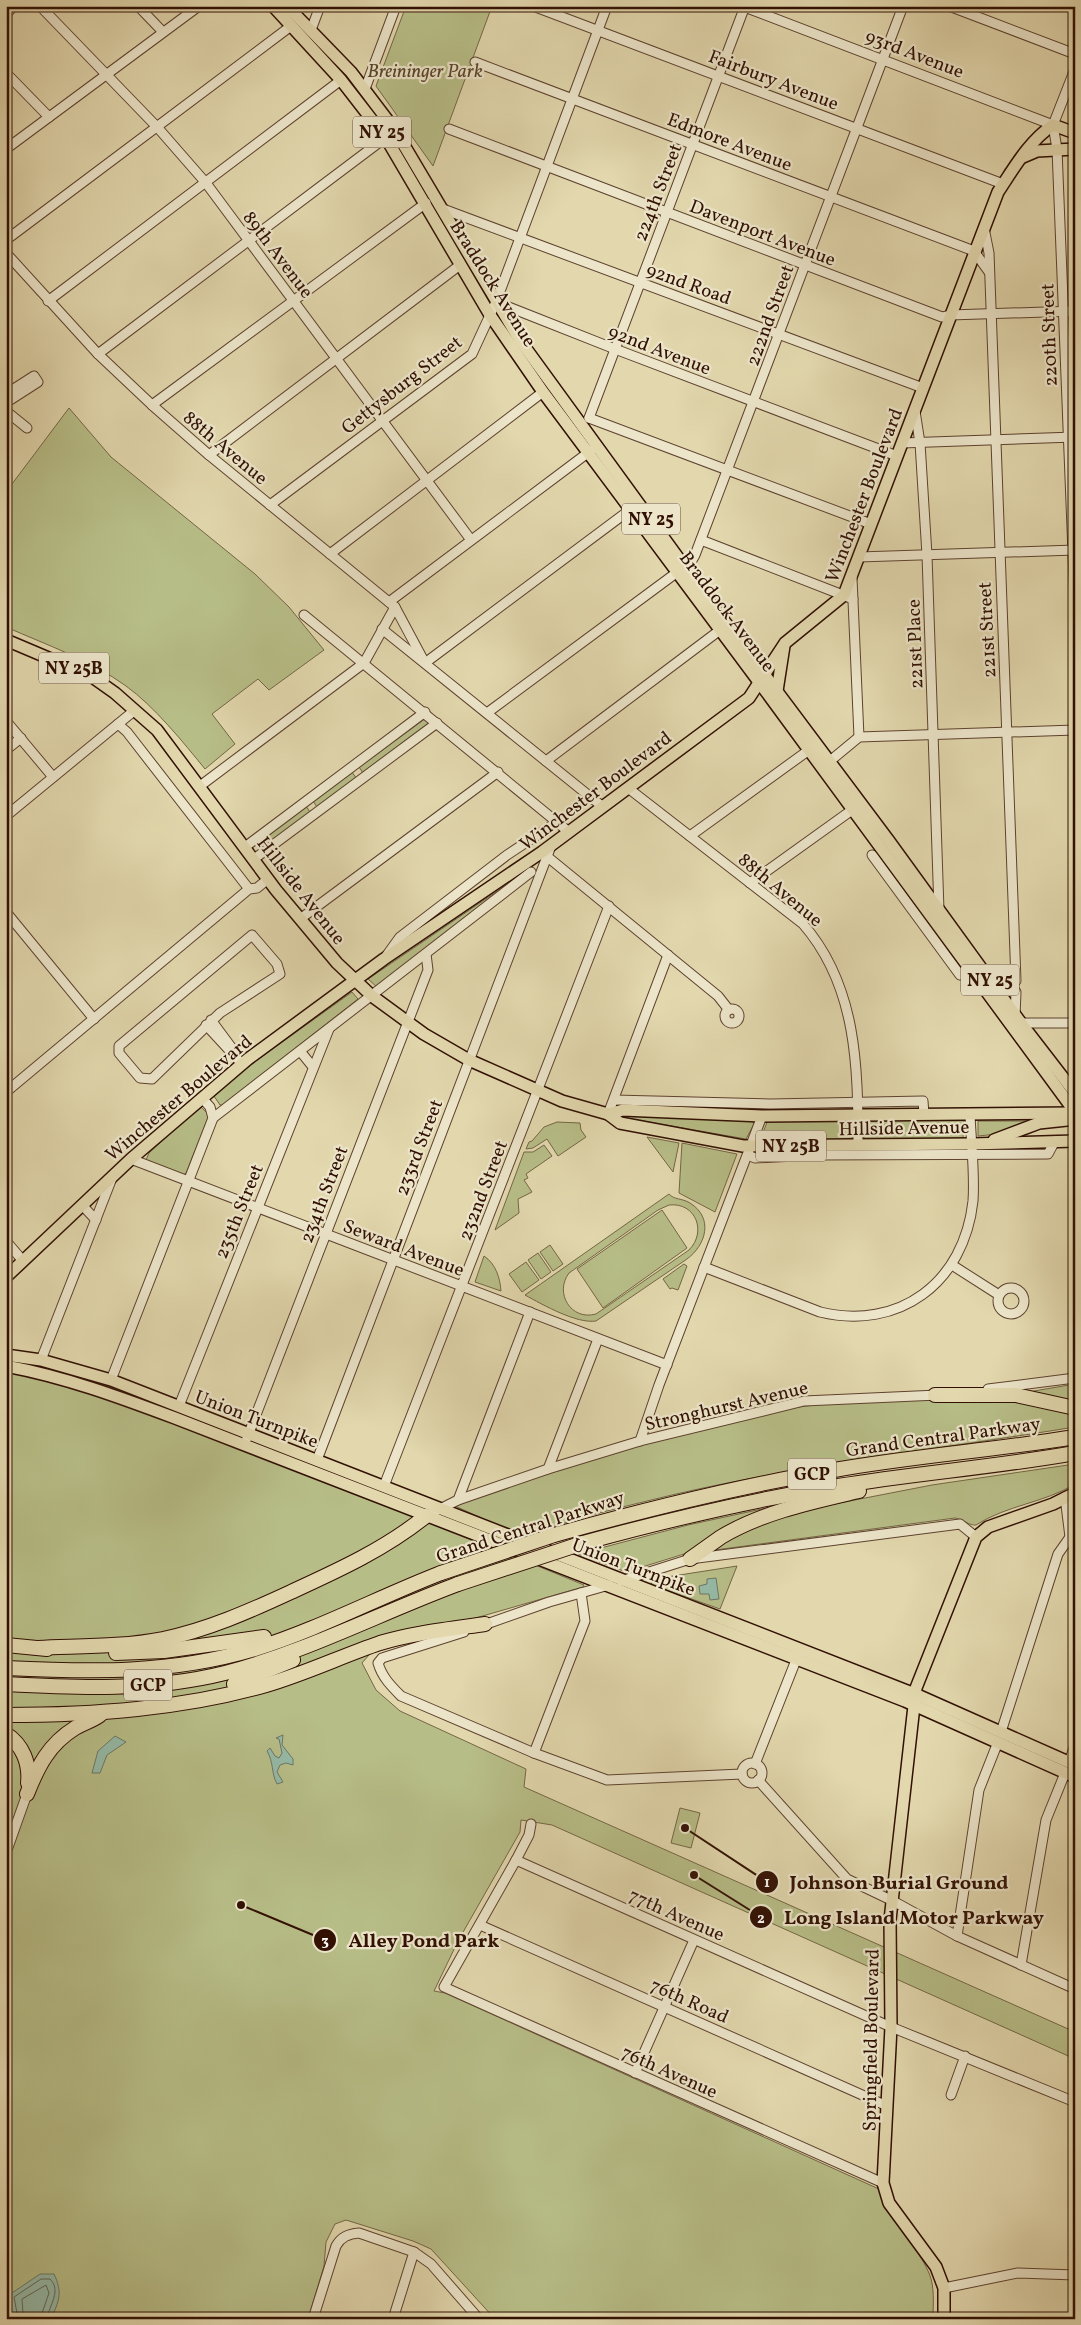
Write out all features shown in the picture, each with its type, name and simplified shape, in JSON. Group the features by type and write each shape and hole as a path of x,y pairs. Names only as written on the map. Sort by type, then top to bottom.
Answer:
{"highway":[{"path":"935,1395 1016,1395 1075,1408"},
{"name":"Grand Central Parkway","path":"280,1637 353,1610 441,1573 554,1535 674,1502 790,1478 892,1461 1075,1437"},
{"name":"Grand Central Parkway","path":"6,1684 74,1687 146,1686 289,1664 359,1625 458,1584 583,1543 678,1518 783,1495 893,1477 1075,1453"},
{"path":"690,1559 722,1537 779,1511 868,1489 1026,1460"},
{"path":"38,1648 123,1645 163,1639 201,1629 274,1600 362,1560 409,1530 426,1516"},
{"path":"6,1715 105,1712 233,1693 268,1684 289,1664 339,1657 404,1637 484,1624"},
{"path":"6,1645 104,1653 155,1652 280,1637"},
{"name":"GCP","path":"6,1668 93,1672 147,1670 222,1657 280,1637"},
{"path":"27,1794 35,1774 50,1748 62,1737 105,1712"},
{"path":"6,1734 20,1746 26,1759 29,1775 27,1794"}],"main road":[{"name":"Braddock Avenue","path":"273,6 391,134 460,265 490,315 543,392 593,449 762,678 809,750 880,848 1017,1023 1075,1092"},
{"name":"Braddock Avenue","path":"288,6 364,89 391,134 443,209 519,339 585,421 593,449 631,509 681,569 720,630 762,678 777,691 830,761 880,848 924,889 1000,994 1075,1112"},
{"name":"93rd Avenue","path":"1053,125 1075,133"},
{"name":"Winchester Boulevard","path":"6,1277 113,1175 202,1098 239,1060 384,959 528,868 570,832 749,698 785,644 848,597 859,557 992,203 1031,143 1053,125"},
{"path":"1023,157 1037,151 1057,148 1075,149"},
{"name":"Hillside Avenue","path":"6,640 86,674 102,683 136,710 164,737 268,879 300,919 354,980 407,1022 438,1043 469,1060 538,1092 577,1106 608,1114 620,1122 750,1151 858,1145 971,1149 986,1144 1075,1141"},
{"path":"777,691 785,644"},
{"name":"Hillside Avenue","path":"608,1114 623,1110 762,1116 1075,1112"},
{"path":"986,1144 1039,1123 1075,1120"},
{"name":"Union Turnpike","path":"6,1355 41,1360 111,1380 179,1406 624,1580 799,1654 914,1699 1071,1769"},
{"name":"Union Turnpike","path":"6,1366 61,1377 91,1387 607,1586 799,1654"},
{"path":"976,1537 988,1526 1070,1500"},
{"name":"Springfield Boulevard","path":"944,2319 944,2288 936,2267 889,2203 883,2183 891,2027 890,1920 914,1699 919,1678 976,1537"}],"street":[{"path":"6,14 14,6"},
{"name":"89th Avenue","path":"40,6 158,128 206,183 471,540"},
{"path":"138,6 163,32"},
{"path":"6,149 199,6"},
{"path":"311,30 320,6"},
{"path":"364,89 396,6"},
{"name":"Fairbury Avenue","path":"533,6 1003,184"},
{"name":"Gettysburg Street","path":"270,505 472,354 496,302 607,6"},
{"name":"222nd Street","path":"487,713 681,569 695,555 903,6"},
{"path":"949,6 1075,54"},
{"name":"93rd Avenue","path":"744,7 1053,125"},
{"name":"224th Street","path":"585,421 615,350 744,7"},
{"path":"6,240 158,128 291,26"},
{"name":"Edmore Avenue","path":"475,62 974,251"},
{"path":"1053,125 1075,69"},
{"path":"6,73 49,117"},
{"path":"48,301 342,80"},
{"name":"220th Street","path":"1053,125 1057,148 1063,311 1071,437 1075,604"},
{"name":"Davenport Avenue","path":"449,129 942,317 950,314 1075,310"},
{"path":"98,354 250,242 391,134"},
{"path":"152,406 426,203"},
{"name":"92nd Road","path":"443,209 923,388"},
{"name":"221st Street","path":"983,226 989,254 994,440 1016,982 1011,985 1016,992 1017,1023"},
{"path":"974,251 989,272"},
{"name":"88th Avenue","path":"6,253 98,354 152,406 208,455 392,605 426,663"},
{"path":"208,455 460,265"},
{"name":"92nd Avenue","path":"496,302 615,350 897,456"},
{"path":"330,554 543,392"},
{"name":"221st Place","path":"914,410 920,443 927,555 939,910"},
{"path":"6,411 27,428"},
{"path":"585,421 727,470 872,524"},
{"path":"902,443 1071,437"},
{"path":"200,786 364,663 392,605 471,540 593,449"},
{"path":"426,663 631,509"},
{"path":"701,540 848,597 859,737"},
{"path":"859,557 1074,550"},
{"path":"304,615 570,832"},
{"name":"88th Avenue","path":"382,629 603,807"},
{"path":"546,761 720,630"},
{"path":"6,816 136,710"},
{"path":"245,847 425,712"},
{"path":"6,721 53,778"},
{"path":"254,859 437,723"},
{"path":"118,724 127,732 249,889"},
{"path":"830,761 859,737 1075,730"},
{"path":"6,750 21,738"},
{"path":"690,836 809,750"},
{"path":"355,765 364,777"},
{"path":"300,919 498,772"},
{"name":"88th Avenue","path":"628,788 802,924 824,951 841,992 853,1034 857,1067 858,1145"},
{"path":"307,800 317,812"},
{"path":"750,883 852,810"},
{"name":"Winchester Boulevard","path":"384,959 400,938 507,855 557,822"},
{"name":"Braddock Avenue","path":"880,848 960,975"},
{"path":"547,851 609,906 718,996 729,1010"},
{"name":"233rd Street","path":"316,1460 538,880 547,851"},
{"path":"528,868 538,880"},
{"name":"Winchester Boulevard","path":"214,1118 426,954 528,868"},
{"path":"924,889 938,878"},
{"path":"6,1092 249,889 257,888 268,879"},
{"name":"232nd Street","path":"384,1486 609,906"},
{"path":"6,912 94,1019"},
{"path":"252,935 277,964 280,974 208,1023 152,1079 140,1078 119,1053 119,1046 252,935"},
{"name":"234th Street","path":"244,1446 428,970 426,954"},
{"path":"608,1114 668,955"},
{"path":"1000,994 1011,985"},
{"path":"208,1023 232,1046 239,1060"},
{"path":"1017,1023 1075,1023"},
{"name":"235th Street","path":"179,1406 256,1208 329,1029"},
{"path":"300,1051 313,1067"},
{"path":"111,1380 214,1118 210,1108 202,1098"},
{"name":"Hillside Avenue","path":"614,1100 770,1104 923,1101 924,1114"},
{"path":"704,1267 820,1312 850,1317 880,1315 901,1308 930,1289 952,1265 961,1244 973,1200 970,1114"},
{"path":"640,1441 666,1365 762,1116"},
{"name":"Hillside Avenue","path":"750,1151 755,1158 971,1149 1048,1154 1054,1142"},
{"name":"Seward Avenue","path":"131,1159 666,1365"},
{"path":"41,1360 113,1175"},
{"path":"82,1205 96,1220"},
{"path":"6,1241 23,1261"},
{"path":"952,1265 999,1295"},
{"path":"458,1500 530,1312"},
{"path":"548,1469 598,1339"},
{"name":"Stronghurst Avenue","path":"426,1516 458,1500 548,1469 640,1441 804,1401 935,1395 1075,1378"},
{"path":"956,1936 979,1790 1000,1737 1058,1554 1072,1540 1070,1500"},
{"path":"742,1774 607,1780 534,1753 401,1696 387,1681 378,1663 382,1658 484,1624 690,1559 960,1524 976,1537"},
{"path":"534,1753 585,1621 581,1593"},
{"path":"756,1764 799,1654"},
{"path":"1021,1965 1046,1820 1071,1769 1075,1745"},
{"path":"742,1774 746,1766 756,1764"},
{"path":"756,1764 761,1770 758,1780"},
{"path":"742,1774 749,1782 758,1780"},
{"path":"758,1780 846,1879 893,1901 956,1936 1075,1989"},
{"path":"6,1853 27,1794"},
{"path":"480,1925 530,1835 532,1824"},
{"name":"77th Avenue","path":"516,1860 891,2027 1075,2102"},
{"name":"76th Avenue","path":"480,1925 444,1987 634,2074 883,2183"},
{"name":"76th Road","path":"480,1925 887,2106"},
{"path":"634,2074 694,1940"},
{"path":"951,2095 965,2056"},
{"path":"313,2319 336,2246 344,2237 359,2233 414,2252 431,2264 474,2317"},
{"path":"393,2319 414,2252"},
{"path":"944,2288 1018,2273 1075,2275"}],"green space":[{"name":"Breininger Park","path":"406,6 492,6 433,166 376,86"},
{"path":"69,408 111,457 255,574 289,607 324,650 269,690 258,679 212,714 235,744 205,769 158,714 126,686 98,668 6,627 6,492"},
{"path":"426,718 431,722 363,773 359,767"},
{"path":"352,772 356,778 317,807 313,801"},
{"path":"306,806 310,812 263,847 259,840"},
{"path":"521,875 378,988 368,979"},
{"path":"352,992 358,999 223,1105 220,1105 214,1096 219,1091 253,1063"},
{"path":"200,1106 209,1115 186,1173 183,1175 146,1160 149,1153"},
{"path":"620,1115 752,1121 754,1124 746,1139 620,1117"},
{"path":"962,1119 964,1121 963,1139 866,1140 864,1138 865,1120"},
{"path":"850,1120 852,1122 852,1139 850,1140 762,1141 761,1138 767,1122"},
{"path":"978,1121 1031,1121 998,1134 978,1136"},
{"path":"557,1122 580,1123 581,1130 586,1137 558,1156 547,1139 533,1148 526,1149 529,1142 544,1127"},
{"path":"647,1137 679,1143 673,1172"},
{"path":"682,1143 737,1154 715,1212 679,1193"},
{"path":"544,1145 552,1156 526,1174 528,1178 524,1180 532,1192 518,1199 519,1213 495,1230 524,1152 533,1152"},
{"path":"669,1194 690,1203 698,1209 702,1216 705,1231 703,1239 694,1253 596,1321 579,1320 570,1317 525,1295","holes":["669,1205 678,1205 692,1213 698,1227 694,1243 689,1250 596,1314 587,1315 579,1313 568,1304 564,1297 563,1289 569,1273 658,1210"]},
{"path":"662,1210 687,1248 603,1308 577,1269"},
{"path":"550,1245 563,1264 553,1271 540,1252"},
{"path":"538,1253 551,1272 541,1279 528,1260"},
{"path":"484,1256 492,1263 497,1272 501,1291 475,1282"},
{"path":"526,1262 539,1280 522,1292 509,1274"},
{"path":"684,1264 687,1266 678,1290 670,1289 663,1279"},
{"path":"6,1372 64,1382 122,1402 413,1515 584,1585 583,1587 448,1626 382,1640 362,1663 376,1690 400,1711 526,1769 524,1787 1075,2032 1075,2059 552,1825 521,1820 520,1832 458,1941 434,1991 445,1993 879,2189 896,2222 924,2262 929,2273 933,2289 933,2319 495,2319 431,2249 413,2241 346,2220 335,2224 326,2242 324,2266 308,2319 6,2319"},
{"path":"1075,1384 1075,1405 1028,1392"},
{"path":"1011,1396 1075,1412 1075,1427 772,1474 672,1495 597,1514 523,1537 455,1506 549,1472 651,1440 782,1409 823,1404"},
{"path":"1075,1464 1075,1484 1051,1496 1000,1513 976,1525 955,1518 715,1550 728,1537 793,1512 932,1485"},
{"path":"794,1502 684,1554 626,1572 578,1554 688,1525"},
{"path":"737,1566 720,1609 652,1585 651,1582 654,1579"},
{"path":"680,1808 700,1813 691,1848 671,1843"}],"water":[{"path":"716,1578 719,1599 710,1600 709,1594 700,1594 699,1586 707,1584 707,1579"},
{"path":"283,1735 282,1745 293,1759 293,1765 286,1763 280,1765 277,1772 283,1782 277,1784 267,1751 270,1748 275,1756 279,1758 282,1753 279,1739 276,1738"},
{"path":"115,1736 126,1742 107,1755 100,1773 92,1773 98,1751"},
{"path":"40,2274 54,2274 57,2281 59,2297 51,2319 7,2319 12,2313 6,2297"}],"place":[{"name":"Johnson Burial Ground","path":"685,1828"},
{"name":"Long Island Motor Parkway","path":"694,1875"},
{"name":"Alley Pond Park","path":"241,1905"}]}
